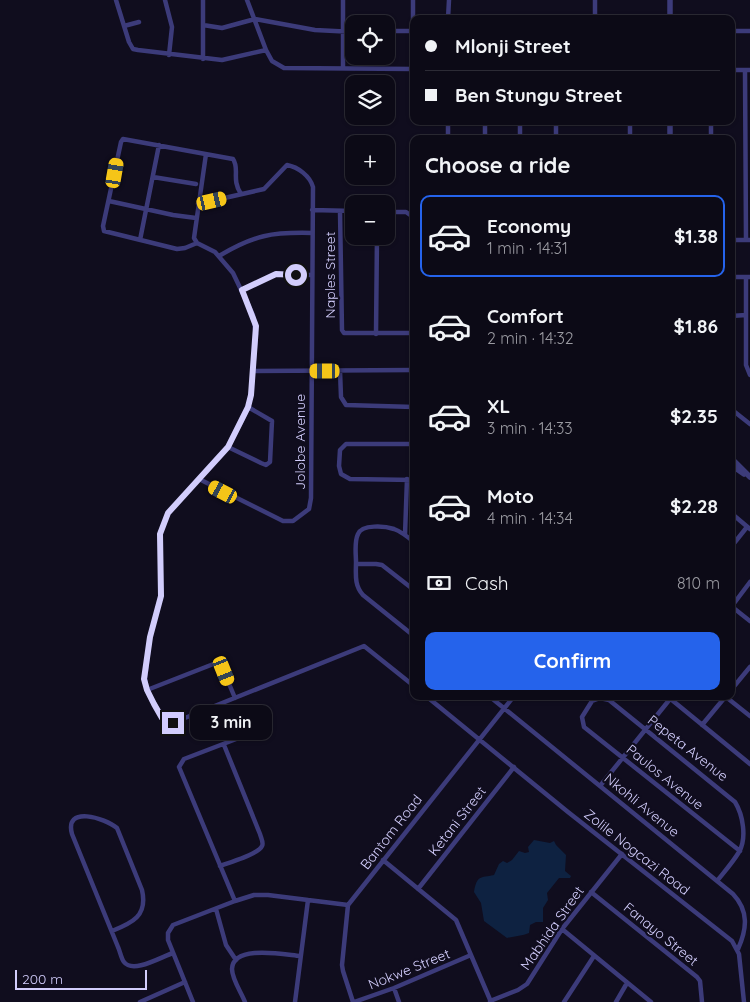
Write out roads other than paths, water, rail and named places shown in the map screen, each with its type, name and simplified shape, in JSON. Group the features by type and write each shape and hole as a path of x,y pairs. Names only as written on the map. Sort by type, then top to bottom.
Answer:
{"street":[{"path":"116,0 129,42 134,49 169,55 226,60 266,50"},
{"path":"165,0 172,27 169,55"},
{"path":"203,0 203,59"},
{"path":"247,0 266,50 272,61 284,68 410,69"},
{"path":"343,0 343,68"},
{"path":"413,0 413,15"},
{"path":"448,15 449,0"},
{"path":"595,0 595,15"},
{"path":"670,0 670,15"},
{"path":"203,25 222,28 254,19 315,30 343,32"},
{"path":"124,26 139,22"},
{"path":"395,31 410,31"},
{"path":"735,31 750,31"},
{"path":"735,70 748,70 748,141 748,240 735,240"},
{"path":"241,194 235,182 236,166 234,160 122,139 120,142 103,228 104,231 176,249 185,248 196,243 209,248 219,256 233,273 256,326 248,407 228,447 171,508 162,526 159,549 161,596 146,656 144,679 147,690 162,718 168,724 173,723 364,646 410,683"},
{"path":"140,240 159,146"},
{"path":"196,243 194,236 196,218 206,154"},
{"path":"198,204 267,187 284,166 289,165 296,168 310,180 312,187 310,371"},
{"path":"153,177 196,184"},
{"path":"109,201 196,218"},
{"path":"312,210 345,211"},
{"name":"Naples Street","path":"340,211 341,328 344,333 376,334"},
{"path":"395,212 404,211 410,214"},
{"path":"219,256 265,235 276,233 312,233"},
{"path":"377,245 376,334 410,333"},
{"path":"242,290 276,274 311,275"},
{"path":"735,277 748,277 746,365 750,375"},
{"path":"735,316 746,315"},
{"path":"253,371 410,370"},
{"name":"Jolobe Avenue","path":"199,479 283,521 292,521 309,509 311,498 310,371"},
{"path":"340,371 340,397 346,405 410,407"},
{"path":"228,447 266,465 270,462 272,421 248,407"},
{"path":"735,412 750,424"},
{"path":"406,535 407,480 346,478 340,471 340,450 346,444 410,444"},
{"path":"735,462 750,477"},
{"path":"735,468 750,477"},
{"path":"735,517 748,528 735,543"},
{"path":"410,538 387,527 363,529 358,533 357,537 356,564 356,580 359,590 410,633"},
{"path":"356,564 371,563 382,565 410,587"},
{"path":"735,601 750,582"},
{"path":"735,609 750,621"},
{"path":"147,690 216,662 222,667 235,698"},
{"path":"735,685 750,668"},
{"name":"Zolile Nogcazi Road","path":"431,700 732,941 738,949"},
{"name":"Nkohli Avenue","path":"494,700 737,898 743,908 745,928 738,949"},
{"name":"Bantom Road","path":"348,905 511,700"},
{"name":"Pepeta Avenue","path":"582,717 595,700"},
{"name":"Pepeta Avenue","path":"609,700 735,802 740,810 742,824 740,851"},
{"path":"600,786 667,700"},
{"path":"673,700 750,764"},
{"path":"702,725 723,700"},
{"path":"731,700 750,716"},
{"name":"Paulos Avenue","path":"582,717 584,727 740,851"},
{"path":"235,901 179,767 184,759 244,736"},
{"path":"220,866 256,852 262,848 263,844 224,745"},
{"name":"Ketani Street","path":"418,888 514,768"},
{"path":"112,932 136,919 144,896 117,828 104,821 81,816 71,823 72,834 123,959 130,966 138,966 173,953"},
{"path":"718,881 740,851"},
{"name":"Mabhida Street","path":"490,1001 518,990 527,984 562,929 622,854"},
{"path":"383,860 456,920 490,1001"},
{"name":"Fanayo Street","path":"591,892 697,977 700,981 702,1002"},
{"path":"193,1002 168,937 171,928 176,924 248,896 260,894 348,905 342,971 354,1002"},
{"path":"295,1002 308,900"},
{"path":"216,909 226,945 236,960"},
{"path":"562,929 651,1002"},
{"path":"738,949 744,1002"},
{"path":"245,1002 233,973 233,966 236,960 258,952 300,956"},
{"name":"Nokwe Street","path":"354,1002 394,988 472,955"},
{"path":"564,1002 594,956"},
{"path":"140,1002 185,982"},
{"path":"616,1002 627,983"},
{"path":"394,988 399,1002"}],"water":[{"path":"534,840 550,843 554,841 566,855 565,871 571,876 570,878 559,878 547,893 548,900 543,908 543,922 536,922 530,925 529,933 507,938 484,921 481,903 474,892 476,883 482,877 494,875 499,864 503,861 507,863 512,860 519,851 529,852 528,847"}]}
